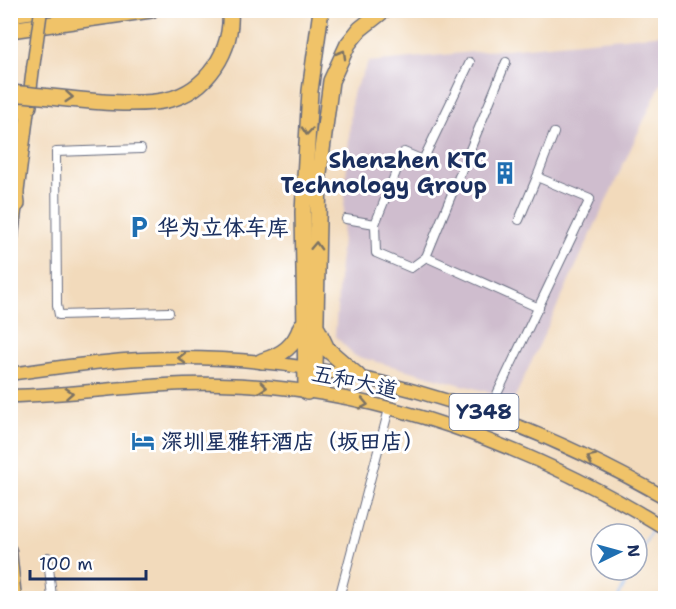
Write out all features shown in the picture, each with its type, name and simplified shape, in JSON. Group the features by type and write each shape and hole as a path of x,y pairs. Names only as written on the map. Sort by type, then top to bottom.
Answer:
{"highway":[{"path":"10,14 39,10"},
{"path":"10,30 151,10"},
{"path":"10,93 134,102 167,100 182,95 198,85 219,62 230,31 230,10"},
{"path":"307,392 311,191 310,91 321,10"},
{"path":"311,191 336,67 360,29 384,10"},
{"path":"10,114 29,106"},
{"path":"10,146 17,204"},
{"path":"262,361 276,357 293,342 309,314"},
{"path":"309,314 327,349 358,376"}],"main road":[{"path":"10,251 39,10"},
{"name":"五和大道","path":"10,374 140,359 262,361 358,376 488,413 566,446 666,498"},
{"name":"五和大道","path":"10,396 184,384 246,385 307,392 389,409 480,437 528,456 634,509 666,529"},
{"path":"10,550 15,598"}],"street":[{"path":"470,62 423,160 404,152 375,224 376,254 411,268 426,257 506,62"},
{"path":"519,220 554,133"},
{"path":"141,149 56,152 57,305 59,315 169,312"},
{"path":"488,413 590,199 537,177"},
{"path":"346,219 375,224"},
{"path":"426,257 538,308"},
{"path":"339,598 389,409"},
{"path":"48,557 52,598"}],"shaded area":[{"path":"665,34 665,75 514,399 355,356 335,336 352,94 369,62"}],"waterway":[{"path":"657,519 665,502"},
{"path":"649,535 653,527"},
{"path":"618,598 626,582"}],"place":[{"name":"Shenzhen KTC Technology Group","path":"505,173"},
{"name":"华为立体车库","path":"139,227"},
{"name":"深圳星雅轩酒店（坂田店）","path":"143,441"}]}
